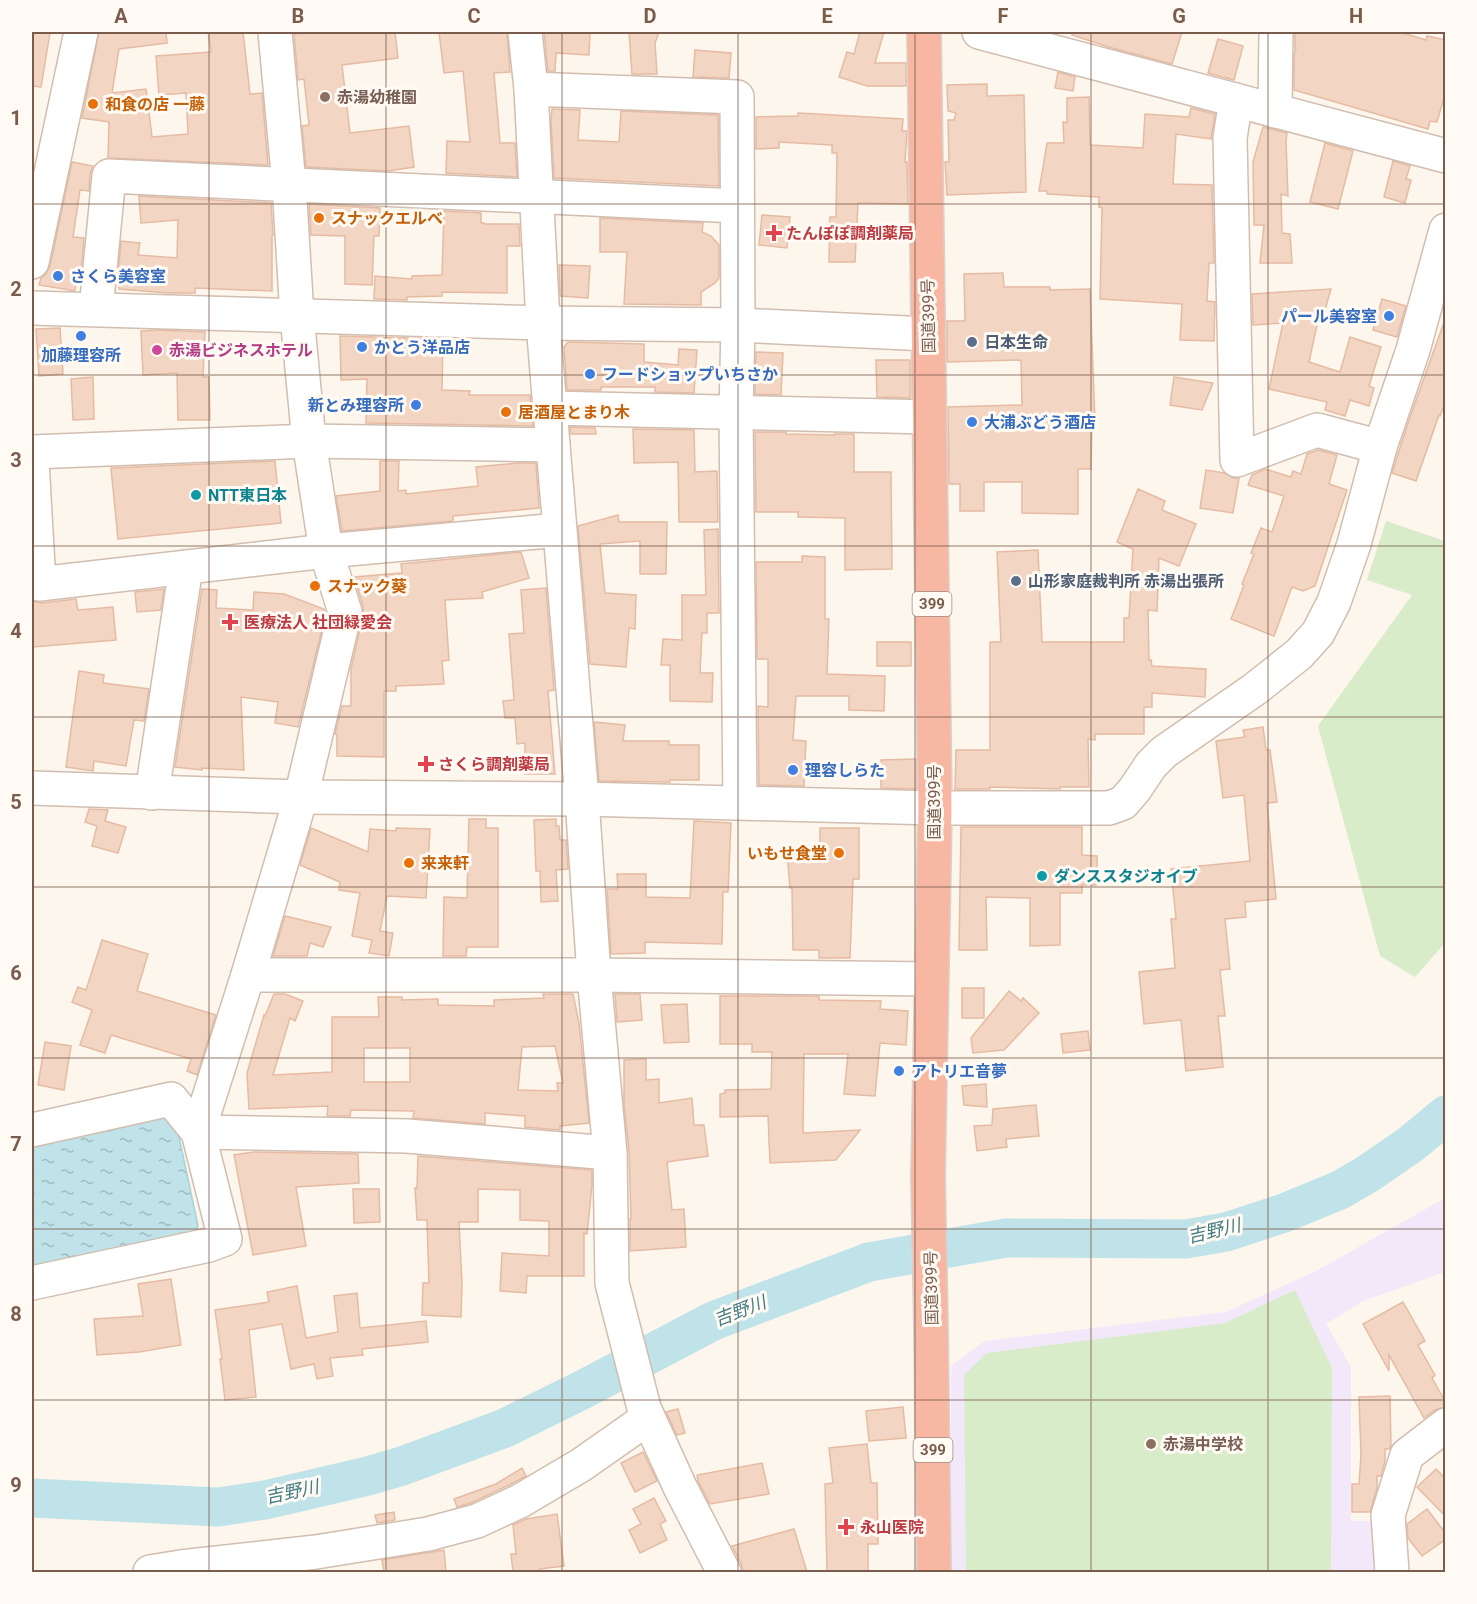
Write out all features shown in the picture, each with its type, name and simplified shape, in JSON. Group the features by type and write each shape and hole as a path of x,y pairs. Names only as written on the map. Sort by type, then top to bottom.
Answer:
{"highway":[{"name":"国道399号","path":"924,32 935,808 928,1176 934,1572"}],"street":[{"path":"32,262 44,142 81,32"},
{"path":"198,1132 301,797 345,612 326,551 309,441 275,32"},
{"path":"525,32 531,89 543,323 552,445 610,1154 612,1283 646,1413 680,1487 724,1572"},
{"path":"979,32 1446,156"},
{"path":"1275,111 1276,32"},
{"path":"531,89 736,97 738,325 736,413 741,802"},
{"path":"1236,100 1230,138 1238,460 1317,430 1380,447"},
{"path":"96,309 109,176 737,206"},
{"path":"32,788 301,797 582,799 935,808 1109,808 1123,803 1151,765 1164,752 1255,689 1299,654 1318,633 1334,602 1354,544 1380,447 1413,350 1446,230"},
{"path":"32,308 543,323 738,325 928,334"},
{"path":"550,408 929,417"},
{"path":"32,452 309,441 552,445"},
{"path":"32,461 39,584 326,551 559,530"},
{"path":"152,793 186,567"},
{"path":"248,975 594,975 931,979"},
{"path":"32,1130 171,1099 198,1132 225,1239 209,1245 32,1283"},
{"path":"198,1132 407,1136 610,1154"},
{"path":"150,1572 181,1566 316,1552 428,1534 477,1521 520,1501 581,1465 646,1413"},
{"path":"1392,1572 1388,1515 1407,1455 1446,1425"}],"shaded area":[{"name":"赤湯中学校","path":"1445,1198 1445,1272 1363,1301 1326,1324 1351,1367 1351,1521 1375,1521 1378,1572 951,1572 951,1366 985,1341 1226,1312 1316,1271"}],"green space":[{"path":"1386,521 1445,541 1445,943 1415,977 1380,956 1318,726 1412,595 1367,580"},
{"name":"赤湯中学校","path":"1295,1290 1332,1368 1331,1572 966,1572 964,1375 987,1353 1225,1323"}],"water":[{"path":"162,1111 175,1118 198,1226 192,1238 32,1271 32,1140"}],"building":[{"path":"32,32 50,33 41,87 32,86"},
{"path":"99,32 166,32 167,43 119,49 112,93 146,89 152,137 188,134 186,93 159,95 156,56 211,52 208,32 243,32 250,94 262,93 268,165 108,158 109,122 82,118"},
{"path":"395,32 398,58 342,65 350,133 409,126 414,167 388,171 306,167 302,126 309,125 304,79 298,80 294,34"},
{"path":"439,32 507,32 510,72 494,73 500,143 515,143 517,177 446,173 447,141 470,142 463,71 444,73"},
{"path":"544,32 590,32 589,55 556,53 555,71 548,71"},
{"path":"629,32 659,32 655,43 657,74 632,74"},
{"path":"860,32 884,32 875,63 906,63 906,86 867,86 839,77 847,52 854,54"},
{"path":"1073,32 1182,32 1172,64 1112,48 1072,35"},
{"path":"1295,32 1400,32 1426,40 1427,36 1446,40 1446,91 1437,122 1430,121 1428,129 1294,90"},
{"path":"1218,39 1243,46 1234,80 1208,73"},
{"path":"695,50 731,53 729,78 693,77"},
{"path":"1058,72 1075,77 1073,91 1055,88"},
{"path":"987,84 987,96 1024,95 1026,192 947,195 945,162 949,162 948,120 954,120 956,113 948,111 947,85"},
{"path":"1089,97 1090,145 1143,148 1145,114 1189,117 1191,108 1215,114 1211,139 1176,134 1173,184 1212,185 1214,263 1209,263 1207,301 1215,302 1214,341 1180,340 1182,304 1100,299 1102,208 1099,207 1099,197 1047,194 1047,191 1039,191 1047,143 1064,143 1063,122 1067,123 1067,98"},
{"path":"552,109 580,110 578,140 619,142 621,111 718,115 719,186 554,178"},
{"path":"798,113 903,119 902,131 907,131 905,162 907,162 908,204 858,203 855,262 829,262 830,217 836,217 837,153 832,153 832,145 779,142 779,148 756,149 756,117 798,116"},
{"path":"1263,127 1287,133 1288,196 1281,194 1282,233 1290,234 1292,263 1260,263 1264,225 1254,225 1253,162"},
{"path":"1325,143 1353,151 1338,209 1310,202"},
{"path":"1393,161 1410,166 1406,179 1411,180 1405,203 1384,197"},
{"path":"72,162 93,166 89,191 80,190 73,237 84,238 81,273 78,273 75,291 39,285 50,266"},
{"path":"139,196 271,203 272,291 195,288 195,293 168,293 119,289 121,241 140,243 138,255 177,258 178,220 141,223"},
{"path":"309,204 380,208 379,236 374,236 372,285 345,284 345,236 311,235"},
{"path":"444,211 481,213 481,223 484,224 519,224 520,246 507,246 507,293 442,292 442,296 407,297 407,300 374,299 375,276 412,279 412,276 442,275"},
{"path":"762,215 790,217 787,248 759,245"},
{"path":"600,218 703,223 702,232 711,236 719,245 719,278 701,292 701,305 624,304 627,252 600,252"},
{"path":"559,265 590,266 588,298 560,296"},
{"path":"1003,273 1004,287 1050,287 1050,290 1090,289 1095,421 1092,421 1091,469 1078,469 1078,514 1022,513 1022,482 984,482 984,511 960,511 960,484 949,484 948,407 1022,405 1021,360 947,362 947,321 965,321 964,274"},
{"path":"1331,289 1323,317 1319,316 1309,362 1340,372 1350,337 1381,347 1369,386 1374,388 1369,406 1350,400 1345,416 1325,410 1327,402 1269,389 1283,323 1253,325 1252,294"},
{"path":"1382,299 1406,306 1397,337 1373,330"},
{"path":"1443,325 1446,326 1446,401 1416,481 1392,473"},
{"path":"60,328 63,374 39,376 36,329"},
{"path":"141,331 205,332 203,377 209,377 210,420 178,420 177,373 143,375"},
{"path":"340,336 443,339 442,390 470,391 469,395 530,395 533,426 366,423 367,379 341,380"},
{"path":"568,342 644,344 644,362 678,365 679,349 697,350 694,393 655,392 655,387 601,387 601,390 567,390 564,347"},
{"path":"756,352 783,353 781,395 755,394"},
{"path":"876,360 910,360 910,398 877,397"},
{"path":"93,377 94,419 73,420 71,379"},
{"path":"1174,377 1213,383 1202,410 1170,405"},
{"path":"570,427 595,428 596,434 571,434"},
{"path":"633,429 694,430 695,472 717,471 718,522 679,522 678,462 634,463"},
{"path":"755,432 854,434 854,472 891,472 892,569 845,570 845,518 798,517 798,512 756,512"},
{"path":"1318,450 1337,455 1329,484 1347,490 1315,586 1303,591 1292,587 1274,636 1231,619 1261,528 1272,532 1284,496 1248,485 1252,475 1265,469 1291,477 1293,471 1301,474 1307,454"},
{"name":"NTT東日本","path":"275,461 281,523 118,539 111,468"},
{"path":"380,461 399,461 398,491 406,490 406,494 478,486 476,467 536,463 539,508 453,516 453,521 342,531 336,496 380,491"},
{"path":"1206,470 1239,478 1233,513 1200,508"},
{"path":"1138,489 1165,501 1162,510 1196,524 1179,566 1159,558 1157,611 1148,610 1149,660 1152,666 1206,669 1205,697 1152,693 1152,707 1144,707 1144,734 1095,734 1095,740 1088,739 1089,787 955,789 956,750 990,750 990,642 1001,642 997,552 1038,550 1042,642 1124,642 1124,618 1129,618 1133,549 1117,542"},
{"path":"618,515 619,522 667,522 666,574 640,574 640,541 600,544 605,593 636,595 635,629 629,628 626,667 590,664 578,526"},
{"path":"718,529 719,613 707,613 707,633 702,633 700,673 713,673 712,702 670,701 670,665 661,665 663,639 682,640 682,595 706,595 704,530"},
{"path":"521,552 529,578 482,592 483,598 445,600 449,660 442,661 444,684 396,686 396,691 384,691 384,757 337,756 337,734 335,734 342,706 351,706 351,669 363,616 363,606 354,577 402,573 401,564"},
{"path":"802,556 825,557 825,619 829,619 827,674 885,676 884,711 849,710 849,696 796,696 793,740 806,741 804,786 759,785 758,706 768,707 768,659 757,659 756,562 802,562"},
{"path":"546,588 554,690 548,691 555,774 525,774 525,743 517,744 515,718 505,718 503,701 514,700 509,634 524,633 521,590"},
{"path":"164,589 161,610 137,612 135,592"},
{"path":"202,589 217,590 216,608 253,610 254,592 284,594 324,609 326,613 298,727 275,723 278,702 241,697 244,770 202,768 202,770 175,767"},
{"path":"76,599 78,610 113,607 116,640 33,647 32,601 41,603"},
{"path":"877,642 911,642 911,666 877,666"},
{"path":"79,671 104,675 103,683 149,689 144,721 134,720 126,766 94,761 93,771 66,767"},
{"path":"594,722 625,725 623,741 669,741 669,745 699,745 699,780 599,781"},
{"path":"1263,727 1266,750 1270,750 1277,802 1267,803 1276,899 1245,902 1246,917 1225,919 1230,969 1220,970 1225,1016 1218,1016 1223,1067 1186,1071 1181,1020 1144,1024 1139,972 1175,968 1171,919 1176,919 1171,869 1250,861 1244,795 1223,798 1216,741 1245,737 1243,730"},
{"path":"916,759 916,789 881,788 881,760"},
{"path":"89,809 108,810 105,821 126,827 118,853 92,846 97,826 85,822"},
{"path":"469,819 486,819 486,828 498,828 498,947 467,947 466,956 443,956 444,897 467,898"},
{"path":"556,819 560,840 566,840 568,869 556,870 558,901 541,902 540,871 536,871 534,820"},
{"path":"694,821 731,823 728,892 723,892 722,944 645,942 645,953 611,954 607,889 618,889 617,874 646,874 646,897 690,898"},
{"path":"961,827 1082,827 1082,855 1097,856 1097,885 1082,885 1082,893 1060,893 1060,945 1030,946 1030,898 986,897 987,950 959,950"},
{"path":"311,828 368,852 370,829 396,831 396,828 430,829 426,898 387,896 380,931 393,933 389,956 369,953 372,940 352,936 360,893 339,890 340,882 300,865"},
{"path":"820,828 859,828 859,879 853,879 850,958 819,958 819,950 793,950 792,888 790,888 787,852 820,850"},
{"path":"285,916 331,927 323,947 310,943 307,956 273,956"},
{"path":"102,940 148,954 137,991 216,1015 197,1075 187,1071 191,1059 111,1035 105,1053 80,1045 92,1010 72,1002 78,987 86,990"},
{"path":"962,988 984,988 984,1018 962,1018"},
{"path":"1009,991 1021,1001 1023,998 1039,1013 1004,1050 973,1053 971,1038"},
{"path":"274,994 285,994 303,1001 295,1021 290,1018 273,1075 332,1072 332,1017 379,1017 378,997 402,997 402,1000 438,999 438,1005 494,1006 494,1000 544,998 543,994 573,994 579,1023 589,1123 560,1126 560,1130 525,1127 525,1116 485,1113 485,1124 413,1118 414,1111 351,1110 350,1116 327,1116 328,1106 249,1109 247,1073","holes":["555,1046 563,1083 557,1083 558,1091 518,1090 522,1047","364,1048 410,1048 410,1082 364,1082"]},
{"path":"615,994 640,994 642,1020 617,1022"},
{"path":"720,996 819,996 819,1000 881,1001 880,1009 908,1011 906,1045 880,1043 875,1096 844,1094 848,1054 804,1054 803,1133 860,1130 836,1160 770,1163 768,1116 720,1117 720,1094 725,1093 725,1090 771,1089 772,1052 752,1052 752,1044 720,1044"},
{"path":"687,1004 689,1042 664,1043 661,1005"},
{"path":"1088,1031 1090,1050 1063,1053 1061,1034"},
{"path":"45,1042 71,1046 64,1090 38,1085"},
{"path":"646,1059 646,1080 659,1079 659,1103 692,1098 694,1125 704,1125 708,1156 667,1162 672,1210 684,1209 686,1247 630,1251 629,1151 624,1104 624,1060"},
{"path":"986,1084 987,1107 964,1105 962,1086"},
{"path":"1036,1105 1039,1136 1006,1139 1007,1147 977,1151 974,1126 992,1125 993,1109"},
{"path":"254,1152 358,1154 359,1183 296,1187 306,1246 253,1255 234,1155"},
{"path":"418,1156 592,1170 587,1234 584,1233 584,1276 527,1276 526,1293 500,1291 502,1253 549,1256 549,1221 520,1220 520,1190 478,1189 478,1222 459,1222 461,1317 422,1315 423,1283 429,1283 427,1220 417,1220 415,1188 417,1188"},
{"path":"353,1189 379,1189 380,1222 354,1223"},
{"path":"171,1279 181,1345 139,1352 97,1355 94,1319 143,1316 138,1284"},
{"path":"297,1286 306,1338 338,1332 334,1296 357,1293 360,1328 426,1321 428,1342 362,1349 363,1355 330,1358 333,1376 317,1379 314,1364 291,1369 282,1324 249,1330 256,1397 225,1400 215,1310 269,1302 267,1292"},
{"path":"1403,1302 1425,1341 1418,1345 1435,1375 1432,1378 1446,1403 1446,1407 1435,1410 1424,1418 1389,1355 1389,1371 1363,1324"},
{"path":"1390,1396 1391,1446 1385,1449 1385,1461 1381,1476 1377,1476 1377,1488 1370,1512 1352,1512 1352,1484 1359,1484 1361,1455 1359,1397"},
{"path":"903,1407 906,1438 869,1441 866,1411"},
{"path":"678,1409 685,1433 677,1435 666,1412"},
{"path":"867,1444 871,1483 877,1483 878,1544 868,1544 868,1572 827,1572 825,1484 833,1483 829,1448"},
{"path":"643,1452 657,1481 635,1492 621,1463"},
{"path":"762,1463 769,1494 710,1504 698,1481 697,1475"},
{"path":"522,1468 526,1476 471,1503 457,1507 454,1499 496,1484"},
{"path":"1436,1469 1446,1479 1446,1517 1417,1487"},
{"path":"654,1498 666,1521 660,1524 667,1540 640,1553 629,1530 641,1524 633,1509"},
{"path":"1427,1509 1446,1534 1446,1539 1422,1556 1408,1538 1407,1524"},
{"path":"394,1512 395,1520 377,1523 375,1515"},
{"path":"557,1514 564,1566 540,1569 540,1572 513,1572 511,1554 516,1554 513,1525 526,1519"},
{"path":"794,1529 807,1572 743,1572 732,1546"},
{"path":"444,1550 446,1572 384,1572 382,1560"}],"waterway":[{"name":"吉野川","path":"32,1498 218,1507 265,1500 368,1476 402,1466 505,1428 713,1321 869,1262 1006,1238 1186,1239 1226,1232 1284,1213 1340,1190 1411,1144 1446,1115"}],"place":[{"name":"赤湯幼稚園","path":"325,97"},
{"name":"和食の店 一藤","path":"93,104"},
{"name":"スナックエルべ","path":"319,218"},
{"name":"たんぽぽ調剤薬局","path":"774,233"},
{"name":"さくら美容室","path":"58,276"},
{"name":"パール美容室","path":"1389,316"},
{"name":"加藤理容所","path":"81,336"},
{"name":"日本生命","path":"972,342"},
{"name":"かとう洋品店","path":"362,347"},
{"name":"赤湯ビジネスホテル","path":"157,350"},
{"name":"フードショップいちさか","path":"590,374"},
{"name":"新とみ理容所","path":"416,405"},
{"name":"居酒屋とまり木","path":"506,412"},
{"name":"大浦ぶどう酒店","path":"972,422"},
{"name":"NTT東日本","path":"196,495"},
{"name":"山形家庭裁判所 赤湯出張所","path":"1016,581"},
{"name":"スナック葵","path":"315,586"},
{"name":"医療法人 社団緑愛会","path":"230,622"},
{"name":"さくら調剤薬局","path":"426,764"},
{"name":"理容しらた","path":"793,770"},
{"name":"いもせ食堂","path":"839,853"},
{"name":"来来軒","path":"409,863"},
{"name":"ダンススタジオイブ","path":"1042,876"},
{"name":"アトリエ音夢","path":"899,1071"},
{"name":"赤湯中学校","path":"1151,1444"},
{"name":"永山医院","path":"846,1527"}]}
